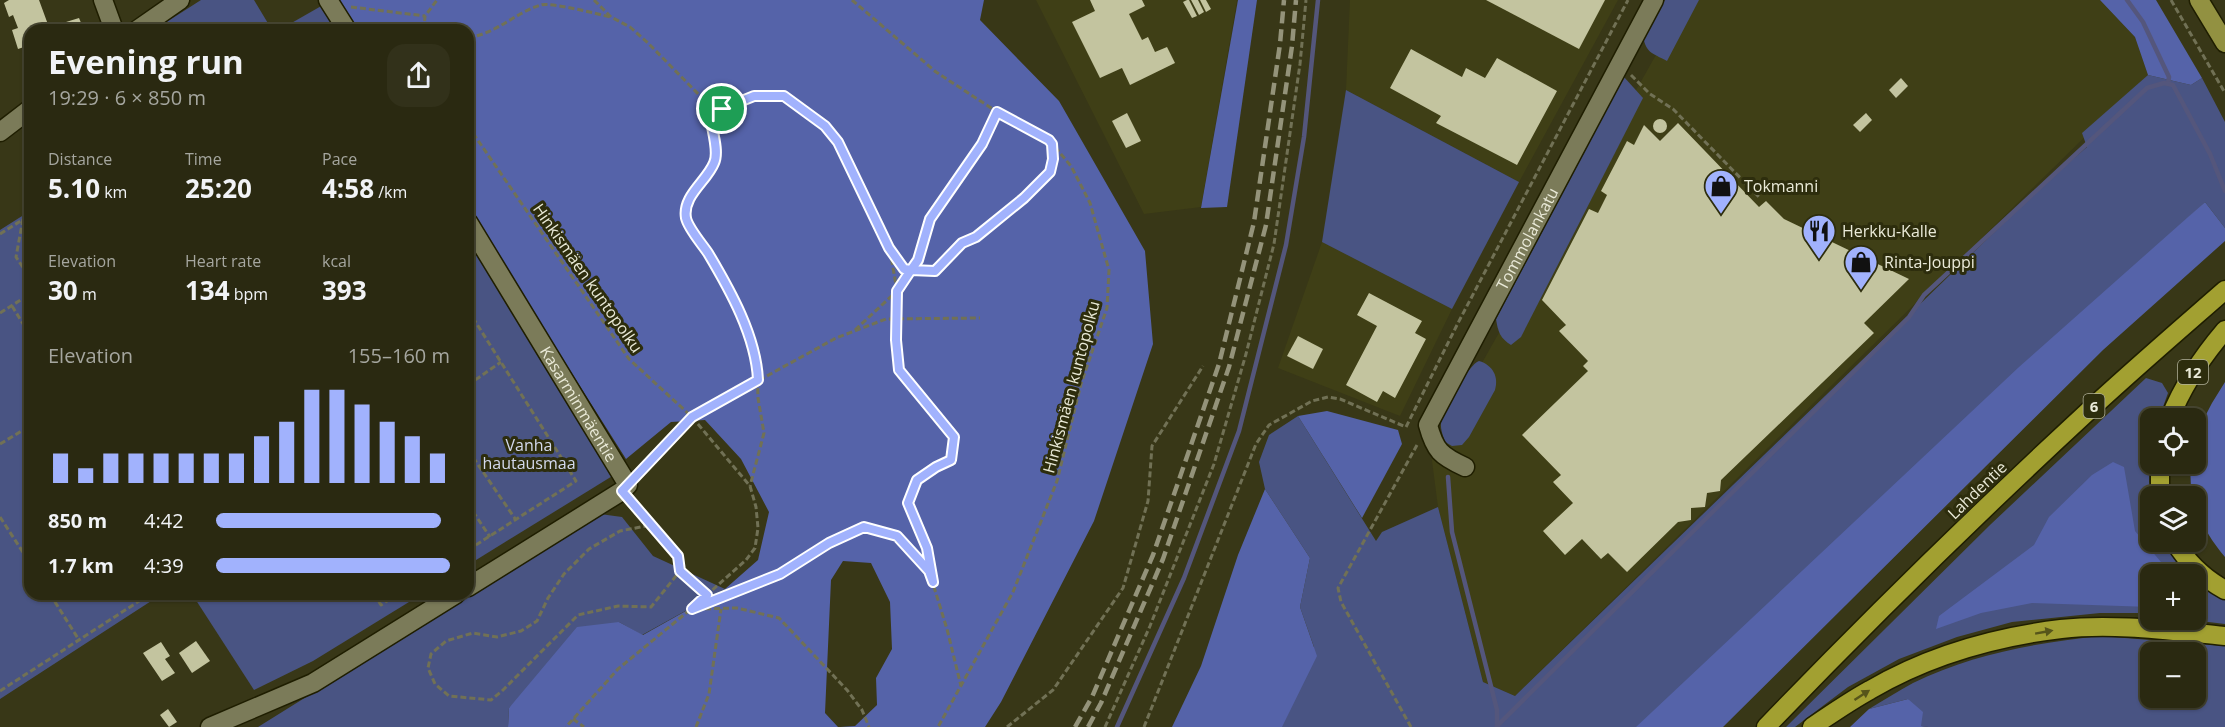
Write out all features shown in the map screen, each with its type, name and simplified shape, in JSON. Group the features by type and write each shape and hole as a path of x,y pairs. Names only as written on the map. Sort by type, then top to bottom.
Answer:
{"highway":[{"name":"Lahdentie","path":"1766,727 1968,525 2082,416 2225,290"},
{"name":"12","path":"2174,408 2195,368 2225,330"},
{"path":"2182,552 2204,576 2225,590"},
{"path":"1812,727 1900,674 1931,660 2003,639 2062,629 2106,628 2225,636"}],"main road":[{"path":"2199,0 2225,43"}],"street":[{"path":"103,0 112,24"},
{"path":"146,24 180,0"},
{"name":"Tommolankatu","path":"1428,425 1654,0"},
{"path":"330,2 343,24"},
{"path":"0,132 24,114"},
{"name":"Kasarminmäentie","path":"474,232 625,488"},
{"path":"1428,425 1432,442 1439,453 1465,467"},
{"path":"474,583 625,488"},
{"path":"210,727 313,683 446,600"}],"path":[{"path":"424,24 425,16 437,0"},
{"path":"594,0 611,18"},
{"name":"Hinkismäen kuntopolku","path":"852,0 936,72 997,112 1049,140 1071,166 1090,203 1109,270 1107,308 1081,384 1058,481 1013,592 938,727"},
{"path":"1105,727 1150,626 1214,464 1246,354 1274,244 1298,75 1306,0"},
{"path":"1144,727 1256,444 1269,424 1312,401 1328,397 1340,399 1406,427 1463,313 1628,0"},
{"path":"2171,0 2225,93"},
{"path":"330,2 425,16"},
{"path":"474,35 488,31 543,4 595,12 630,27 710,106 716,160 705,180 690,196 685,216 688,225 698,237 730,290 757,359 758,398 764,433 750,486"},
{"path":"1629,73 1650,94 1672,109 1760,198"},
{"path":"711,122 722,109 754,96 784,96 825,126 838,142 889,248 904,269 911,270 935,271 962,243 976,237 1024,198 1050,172 1053,159 1052,144"},
{"path":"854,331 897,291 918,260 930,219 982,144 997,112"},
{"name":"Hinkismäen kuntopolku","path":"474,135 629,359 692,417 750,486 756,507 758,528 755,548 746,560 692,609 618,669 566,727"},
{"path":"0,234 23,219"},
{"path":"23,219 16,257 24,269"},
{"path":"889,248 897,291 896,340 899,370 954,437 951,460 917,480 908,503 927,548 933,582"},
{"path":"0,313 24,298"},
{"path":"12,306 24,326"},
{"path":"707,595 680,571 678,556 651,525 625,488 692,417 836,338 886,319 980,318"},
{"path":"474,319 576,481 474,546"},
{"path":"474,381 501,362"},
{"path":"1007,727 1053,690 1123,588 1148,501 1152,446 1203,366"},
{"path":"1411,727 1341,602 1338,588 1428,425"},
{"path":"0,444 24,430"},
{"path":"474,459 516,520"},
{"path":"474,513 490,537"},
{"path":"0,517 23,553"},
{"path":"651,525 620,531 589,549 564,574 548,598 537,621 521,631 497,637 473,633 447,641 431,654 428,668 435,684 449,696 491,700 578,615 618,606 651,607 680,571"},
{"path":"692,609 780,574 829,543 864,527 897,536 929,571 961,686"},
{"path":"54,600 79,640"},
{"path":"1,690 141,600"},
{"path":"378,600 381,605 389,600"},
{"path":"692,609 737,608 779,618 847,690 862,710 869,727"},
{"path":"696,727 709,694 721,609"},
{"path":"573,719 584,727"}],"shaded area":[{"path":"336,0 984,0 980,20 1059,101 1145,251 1153,344 1094,521 1001,702 985,727 840,727 855,726 877,705 876,678 892,649 890,602 871,563 843,561 831,580 825,713 838,727 508,727 509,708 577,627 619,622 643,635 725,589 758,560 769,512 741,459 705,420 671,422 626,459 474,218 474,24 351,24"},
{"path":"1036,0 1237,0 1201,207 1144,214"},
{"path":"1238,0 1257,0 1227,207 1201,208"},
{"path":"1350,0 1618,0 1519,182 1346,90"},
{"path":"1687,0 2100,0 2135,37 2148,75 1515,696 1483,682 1438,507 1431,453"},
{"path":"2100,0 2156,0 2202,78 2191,85 2148,75 2135,37"},
{"path":"2205,202 2225,228 2225,241 2103,350 1723,727 1636,727 2019,367"},
{"path":"1322,242 1452,309 1400,416 1278,368"},
{"path":"2225,382 2225,557 2206,529 2206,486 2191,486 2190,474 2206,474 2206,415"},
{"path":"1327,411 1398,430 1402,444 1362,518 1298,416"},
{"path":"2113,462 2124,467 2135,531 2140,537 2140,552 2153,552 2163,564 2140,564 2140,607 2032,603 1981,613 1936,629 1939,616 2034,545 2049,517 2092,475"},
{"path":"1265,489 1310,558 1300,607 1317,656 1282,727 1172,727 1201,666 1238,555"},
{"path":"1908,699 1923,712 1921,726 1928,727 1850,727 1869,709"}],"green space":[{"path":"201,0 254,0 268,24 163,24"},
{"path":"1665,0 1699,0 1667,61 1648,49 1643,36"},
{"path":"323,5 335,24 290,24"},
{"path":"2148,75 2191,85 2202,78 2225,122 2225,228 2205,202 1645,727 1237,727 1314,647 1300,607 1310,558 1265,489 1259,462 1269,435 1298,416 1376,541 1382,532 1438,507 1483,682 1515,696 2044,184 2087,147 2082,133"},
{"path":"1624,77 1643,98 1521,337 1511,345 1500,334 1496,319"},
{"path":"1346,90 1519,182 1452,309 1322,242"},
{"path":"24,215 24,600 153,600 0,699 0,230"},
{"name":"Vanha hautausmaa","path":"474,249 614,475 474,561"},
{"path":"1479,361 1488,365 1494,372 1495,390 1469,437 1462,445 1452,446 1445,442 1441,422 1452,396 1469,370"},
{"path":"2146,378 2162,383 2168,393 2163,408 2140,408 2140,474 2149,474 2150,486 2140,486 2140,552 2175,552 2184,564 2140,564 2140,613 2100,613 2012,622 1957,637 1899,659 1848,687 1795,727 1786,727 1990,525"},
{"path":"600,514 622,517 653,556 725,589 642,635 619,622 509,708 508,727 258,727 462,600 474,600 474,592"},
{"path":"2206,586 2225,600 2225,624 2206,622"},
{"path":"196,600 412,600 313,661 254,690"},
{"path":"2100,636 2175,642 2140,642 2140,708 2206,708 2206,644 2225,646 2225,727 1928,727 1921,726 1908,699 1869,709 1935,673 1981,657 2028,646"}],"building":[{"path":"9,0 39,0 48,24 24,24 24,47 18,49 12,30 18,28 13,15 9,17 4,3"},
{"path":"1090,0 1142,0 1145,6 1129,14 1142,40 1148,37 1155,52 1167,47 1175,63 1130,85 1122,68 1100,78 1072,22 1095,11"},
{"path":"1187,0 1197,16 1192,18 1183,2"},
{"path":"1191,0 1198,0 1204,12 1199,15"},
{"path":"1200,0 1206,0 1211,9 1206,12"},
{"path":"1486,0 1605,0 1579,49"},
{"path":"79,18 82,24 66,24 66,22"},
{"path":"1411,49 1462,77 1466,68 1485,78 1497,58 1557,91 1517,165 1436,123 1441,116 1390,88"},
{"path":"1901,78 1908,86 1896,98 1889,90"},
{"path":"1127,113 1141,141 1126,148 1112,121"},
{"path":"1866,113 1872,120 1860,132 1853,125"},
{"path":"1657,119 1663,119 1667,126 1663,133 1657,133 1653,129 1653,123"},
{"path":"1678,123 1759,207 1766,201 1784,219 1909,279 1864,323 1874,333 1721,480 1720,491 1707,493 1705,507 1691,508 1691,520 1678,522 1627,572 1608,553 1601,559 1582,539 1565,555 1543,531 1573,503 1553,482 1561,475 1522,435 1588,371 1583,366 1588,361 1559,331 1566,325 1542,300 1589,209 1598,213 1607,195 1601,191 1627,141 1634,145 1644,125 1660,141"},
{"path":"1369,293 1422,321 1415,333 1426,339 1395,398 1383,391 1377,402 1346,385 1377,326 1357,315"},
{"path":"1298,336 1323,349 1313,369 1287,356"},
{"path":"196,641 210,661 192,673 179,653"},
{"path":"161,642 170,656 165,659 175,673 162,681 143,653"},
{"path":"168,709 177,722 169,727 160,715"}],"waterway":[{"path":"1117,727 1184,578 1239,431 1286,245 1304,137 1318,0"},
{"path":"2127,0 2143,22 2169,77 2168,84"},
{"path":"1497,726 1909,317 1924,295 2147,88 2164,83 2173,85 2210,154 2225,191"},
{"path":"1448,477 1452,532 1497,710 1497,727"}],"railway":[{"path":"1075,727 1092,697 1153,555 1219,364 1254,222 1280,44 1284,0"},
{"path":"1088,727 1101,703 1163,559 1229,367 1266,225 1292,46 1296,0"}],"place":[{"name":"Tokmanni","path":"1721,215"},
{"name":"Herkku-Kalle","path":"1819,260"},
{"name":"Rinta-Jouppi","path":"1861,291"}],"route":[{"path":"722,109 711,122 716,160 705,180 690,196 685,216 688,225 698,237 730,290 757,359 758,380 692,417 622,491 678,556 680,571 707,595 692,609 780,574 829,543 864,527 897,536 929,571 933,582 927,548 908,503 917,480 951,460 954,437 899,370 896,340 897,291 911,270 935,271 962,243 976,237 1024,198 1050,172 1053,159 1052,144 1049,140 997,112 982,144 930,219 918,260 911,270 904,269 889,248 838,142 825,126 784,96 754,96 722,109"}]}
